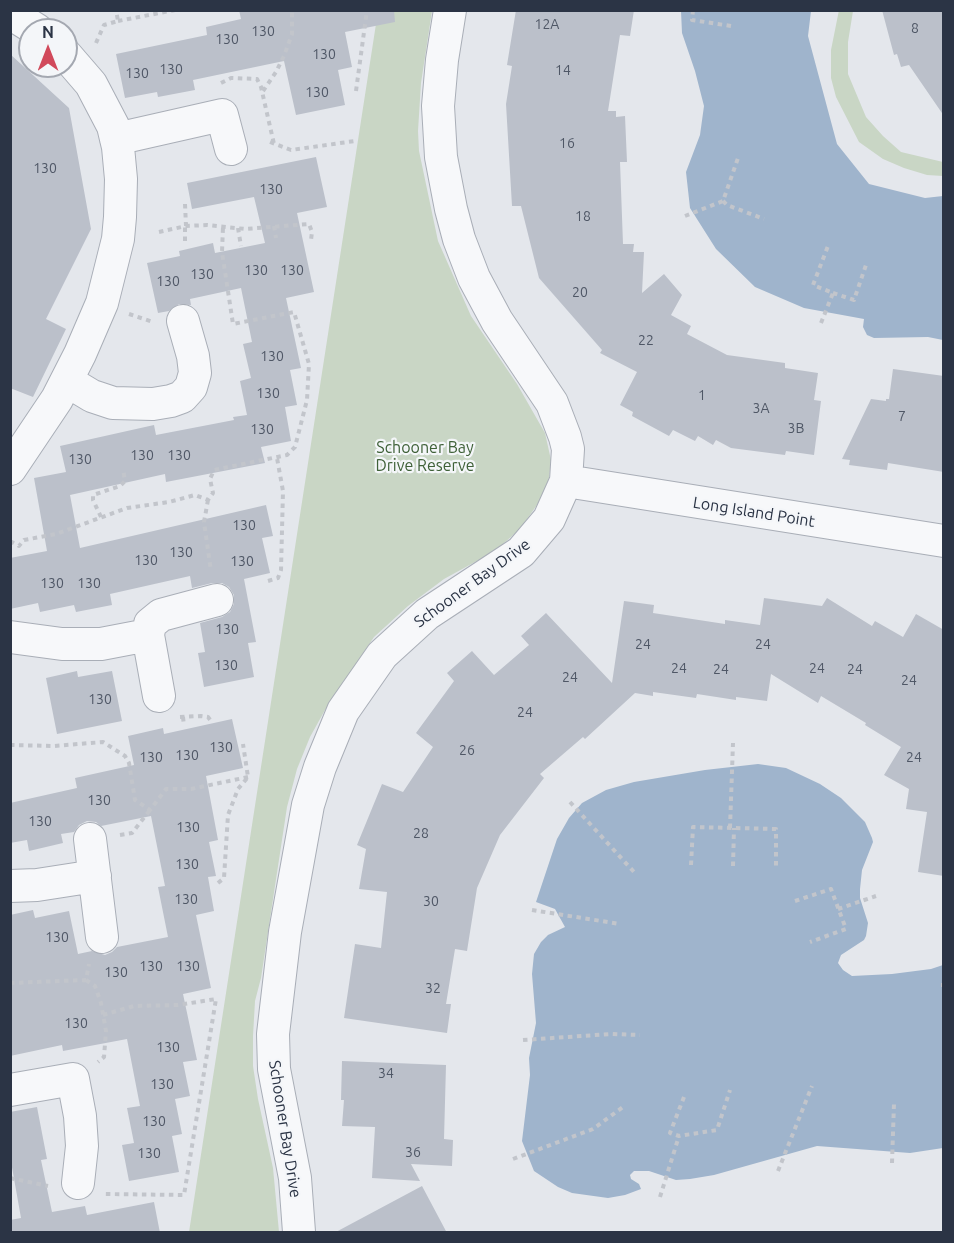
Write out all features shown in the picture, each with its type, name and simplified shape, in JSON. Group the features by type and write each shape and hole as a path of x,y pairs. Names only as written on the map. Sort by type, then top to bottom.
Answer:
{"street":[{"name":"Schooner Bay Drive","path":"299,1233 295,1178 274,1070 273,1034 287,921 308,806 320,767 343,711 382,655 427,614 521,552 549,519 566,481 568,449 561,425 552,404 497,321 478,287 459,239 451,209 441,157 438,106 450,10"},
{"path":"10,469 67,381 102,303 114,257 120,217 121,179 116,139 113,126 103,105 86,77 80,51"},
{"path":"116,139 222,116 231,149"},
{"path":"67,381 92,396 113,404 153,404 178,399 191,387 195,374 193,356 183,321"},
{"name":"Long Island Point","path":"566,481 944,541"},
{"path":"166,708 148,635 150,624 161,615 217,600"},
{"path":"10,636 62,644 88,645 148,635"},
{"path":"90,839 101,927"},
{"path":"10,886 36,885 95,876"},
{"path":"10,1090 73,1079 80,1116 82,1146 77,1188"}],"path":[{"path":"116,10 118,21"},
{"path":"80,51 105,25 175,10"},
{"path":"262,92 284,56 292,34 292,10"},
{"path":"356,92 367,10"},
{"path":"693,10 692,20 731,26"},
{"path":"220,83 231,78 257,80 262,92 272,143 291,150 355,141"},
{"path":"685,216 723,201 738,158"},
{"path":"723,201 727,205 764,219"},
{"path":"185,204 185,242"},
{"path":"159,232 186,226 238,228 309,224 312,232 311,240"},
{"path":"274,226 276,238"},
{"path":"217,600 204,522 208,500 213,493 210,479 214,470 288,455 295,447 307,400 309,364 294,312 233,324 222,252 223,227"},
{"path":"238,228 241,246"},
{"path":"828,246 813,285 854,300 867,262"},
{"path":"821,323 833,293"},
{"path":"102,303 148,321 165,323 183,321"},
{"path":"268,581 278,578 281,570 283,491 277,458"},
{"path":"101,518 93,495 120,486 125,482 123,470"},
{"path":"10,541 19,546 24,540 56,534 127,508 169,502 195,495 208,500"},
{"path":"166,708 183,717 201,716 208,717 211,721"},
{"path":"183,717 184,726"},
{"path":"10,745 54,746 102,742 125,756 129,764 135,800 150,810"},
{"path":"733,743 733,866"},
{"path":"218,884 224,878 228,815 238,789 248,777 243,744"},
{"path":"90,839 132,833 166,789 191,789 248,777"},
{"path":"570,802 634,872"},
{"path":"691,865 693,827 776,829 776,867"},
{"path":"795,901 831,889 846,929 810,942"},
{"path":"838,909 876,896"},
{"path":"532,910 620,924"},
{"path":"86,980 101,927"},
{"path":"10,983 86,980 95,986 107,1037 104,1058 73,1079"},
{"path":"10,1178 77,1188 184,1196 216,999 178,1005 138,1006 103,1015"},
{"path":"524,1040 611,1034 640,1035"},
{"path":"778,1171 812,1086"},
{"path":"684,1097 670,1133 679,1136 717,1130 730,1090"},
{"path":"892,1163 894,1103"},
{"path":"513,1159 593,1129 623,1107"},
{"path":"660,1197 679,1136"},
{"path":"10,1184 18,1179"}],"green space":[{"path":"839,10 853,11 848,42 848,74 866,117 901,152 943,162 943,176 927,175 904,168 883,159 859,142 836,97 831,78 831,50"},
{"name":"Schooner Bay Drive Reserve","path":"378,11 432,11 421,83 418,131 419,151 438,241 471,316 517,384 545,433 551,460 549,478 544,495 520,529 495,551 444,579 408,606 374,637 325,710 310,737 297,769 287,807 261,978 255,1001 253,1066 273,1168 279,1232 189,1232"}],"water":[{"path":"681,11 811,11 808,36 837,144 869,184 925,198 943,196 943,340 928,337 874,338 867,335 863,327 864,319 804,308 755,287 716,249 690,208 686,172 700,135 704,106 682,33"},
{"path":"758,764 786,768 820,784 841,798 865,822 872,838 873,842 862,870 860,889 860,898 868,923 866,936 864,940 841,955 838,963 843,970 852,976 892,974 931,969 943,965 943,1148 910,1153 817,1146 714,1175 690,1179 676,1180 649,1171 634,1171 630,1175 631,1179 639,1184 641,1189 608,1198 572,1193 558,1187 534,1171 522,1141 530,1075 529,1058 536,1023 532,974 534,954 548,935 565,927 555,909 536,902 557,839 569,818 582,803 606,790 634,782"}],"building":[{"path":"239,10 394,10 395,22 345,32 352,67 338,70 345,105 296,115 284,61 193,80 195,90 158,97 157,92 125,98 116,54 207,35 206,27 241,19"},
{"path":"516,10 634,10 630,36 620,35 608,111 616,111 616,117 625,116 627,162 620,162 623,244 634,244 633,252 644,252 642,293 664,274 682,295 671,315 691,326 687,334 727,355 785,363 785,368 818,373 814,400 821,401 814,455 786,451 785,455 731,448 716,440 713,445 698,436 695,441 673,430 669,436 632,416 633,412 620,405 637,372 600,353 602,350 539,278 521,206 512,206 506,104 512,66 507,65"},
{"path":"882,10 944,10 944,116 909,65 901,67 897,54 894,55"},
{"path":"10,54 18,61 18,78 36,78 69,108 91,229 46,319 66,329 33,397 10,388"},
{"path":"316,157 327,207 297,213 314,292 286,298 301,368 290,370 297,405 285,407 291,441 261,447 265,463 166,482 165,474 70,495 80,548 266,505 273,536 262,538 270,573 244,579 256,642 248,643 254,677 204,687 198,653 205,652 200,623 222,617 230,612 234,604 234,595 229,587 222,583 192,588 190,576 110,594 112,605 76,612 74,605 40,612 38,603 10,609 10,558 47,551 34,478 66,472 60,446 154,425 156,435 234,420 233,417 247,415 240,381 251,378 243,344 252,342 241,288 190,299 191,305 179,304 169,311 158,313 147,263 180,256 179,251 213,243 215,253 265,243 254,197 192,209 187,183"},
{"path":"893,369 944,376 944,472 888,463 887,470 849,465 850,460 842,459 871,399 886,401 889,399"},
{"path":"764,598 822,606 827,598 872,626 875,621 903,637 916,614 944,630 944,876 918,872 927,812 906,809 909,789 884,775 901,747 821,696 818,703 771,674 767,701 736,697 736,700 697,694 696,698 653,692 653,696 635,693 585,739 583,737 540,774 544,778 500,835 477,888 467,951 455,949 446,1004 451,1004 447,1033 344,1018 355,944 381,948 387,892 359,889 366,849 357,845 382,784 403,792 433,747 416,733 454,681 447,673 472,651 494,675 529,645 521,636 546,613 612,683 624,601 654,605 653,613 725,624 725,620 760,625"},
{"path":"77,671 78,677 112,671 122,721 57,734 46,678"},
{"path":"232,719 243,768 206,776 218,840 209,842 216,876 208,877 214,911 196,915 211,988 183,994 197,1060 183,1062 190,1096 175,1099 182,1134 172,1136 179,1172 129,1181 122,1145 134,1143 127,1108 140,1106 127,1039 63,1051 62,1045 10,1056 10,915 33,910 35,918 69,911 78,954 92,951 105,955 117,947 168,937 158,887 165,886 151,816 101,826 96,822 87,821 79,825 74,832 61,834 63,843 29,851 27,840 10,843 10,803 77,788 75,778 134,765 128,736 163,728 164,734"},
{"path":"342,1061 446,1065 444,1139 453,1140 452,1166 411,1164 420,1181 372,1178 375,1127 342,1126 344,1100 341,1100"},
{"path":"37,1107 47,1159 41,1160 52,1212 85,1206 87,1215 154,1202 160,1233 10,1233 10,1220 21,1218 10,1156 10,1112"},
{"path":"422,1186 447,1233 334,1233"}]}
